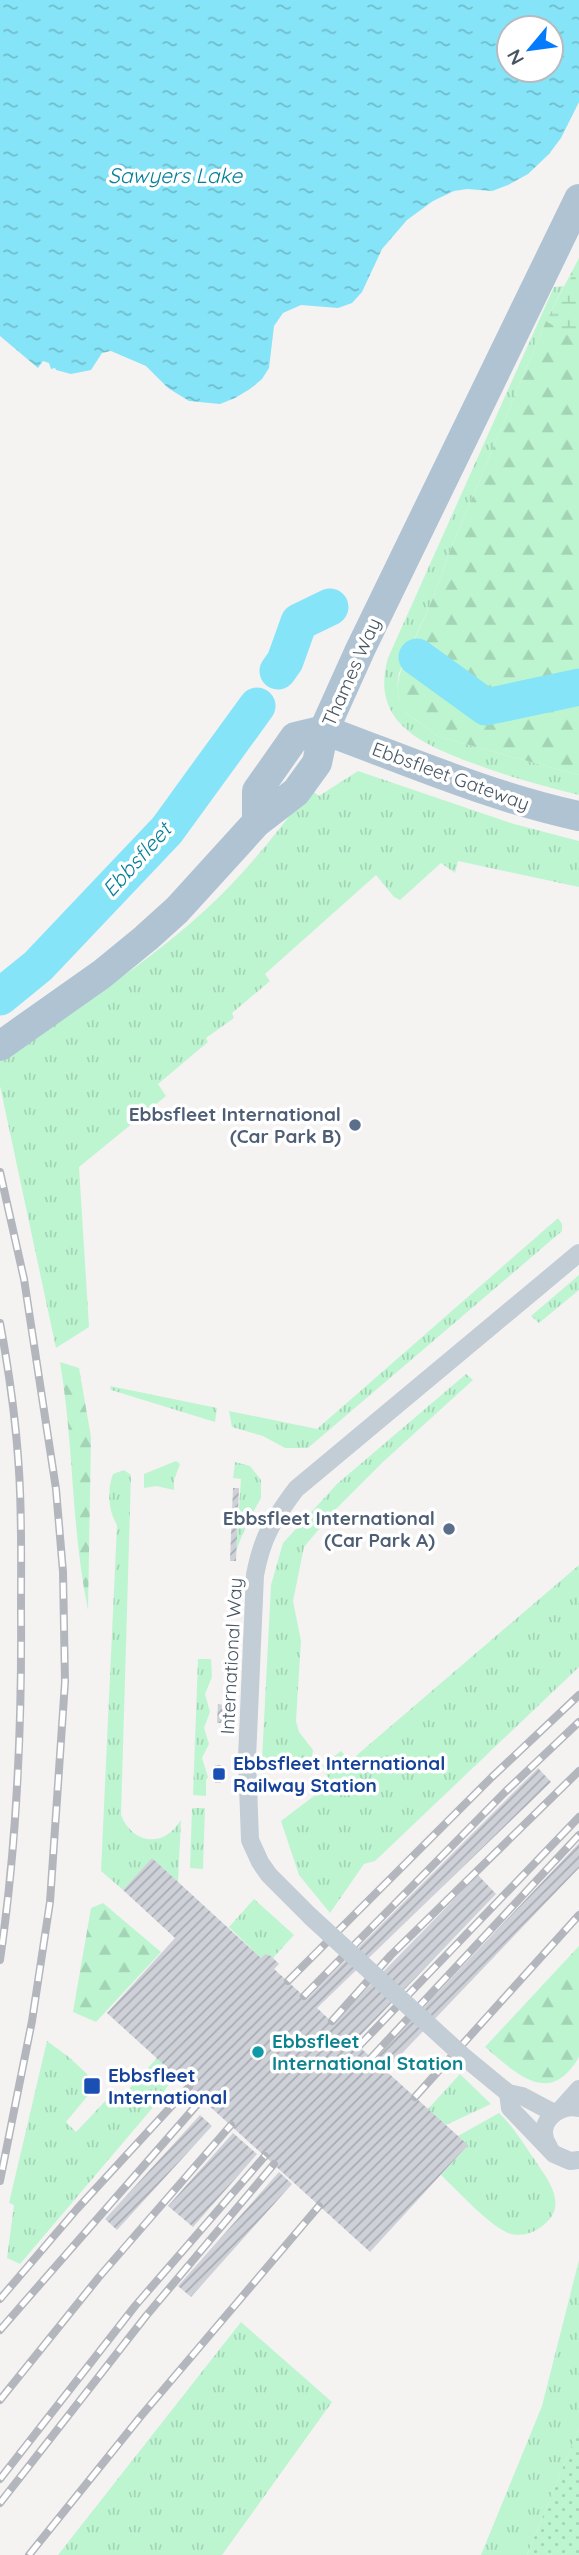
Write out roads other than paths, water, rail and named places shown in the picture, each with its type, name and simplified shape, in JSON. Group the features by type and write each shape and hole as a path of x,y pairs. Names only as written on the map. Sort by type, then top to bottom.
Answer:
{"main road":[{"name":"Thames Way","path":"324,730 381,604 579,199"},
{"name":"Ebbsfleet Gateway","path":"324,730 470,786 579,816"},
{"path":"0,1045 102,974 177,910 257,822 257,791 295,737 324,730"}],"street":[{"name":"International Way","path":"565,2109 508,2092 463,2056 269,1875 250,1840 247,1780 255,1576 260,1546 278,1513 296,1489 579,1252"},
{"path":"551,2150 543,2138 543,2129 565,2109 579,2089"},
{"name":"International Way","path":"508,2092 510,2108 551,2150 561,2159 573,2162 579,2160"}],"water":[{"name":"Sawyers Lake","path":"0,0 579,0 579,102 561,138 549,154 528,174 508,185 492,191 454,191 433,201 407,220 382,249 362,292 352,303 338,308 301,305 283,313 274,326 269,368 262,379 250,389 220,404 189,401 168,388 146,366 111,351 102,353 91,370 71,374 51,369 49,363 43,361 38,368 0,336"}],"waterway":[{"name":"Ebbsfleet","path":"278,671 285,661 299,622 330,607"},
{"name":"Ebbsfleet","path":"417,657 486,707 579,687"},
{"name":"Ebbsfleet","path":"0,997 38,966 167,830 257,706"}],"railway":[{"path":"0,1172 24,1279 56,1489 63,1572 65,1682 50,1902 32,2021 0,2181"},
{"path":"0,1323 16,1434 21,1557 21,1697 17,1785 11,1873 0,1960"},
{"path":"288,1981 492,1777 579,1695"},
{"path":"304,1996 505,1792 579,1722"},
{"path":"332,2021 391,1955 579,1771"},
{"path":"359,2046 579,1817"},
{"path":"371,2058 579,1835"},
{"path":"415,2097 579,1915"},
{"path":"0,2299 77,2209 189,2087"},
{"path":"0,2330 202,2099"},
{"path":"0,2400 99,2277 231,2125"},
{"path":"0,2479 135,2306 265,2156"},
{"path":"0,2503 146,2316 274,2164"},
{"path":"29,2555 141,2416 319,2206"}],"place":[{"name":"Ebbsfleet International (Car Park B)","path":"355,1125"},
{"name":"Ebbsfleet International (Car Park A)","path":"449,1529"},
{"name":"Ebbsfleet International Railway Station","path":"219,1774"},
{"name":"Ebbsfleet International Station","path":"258,2052"},
{"name":"Ebbsfleet International","path":"92,2086"}]}
